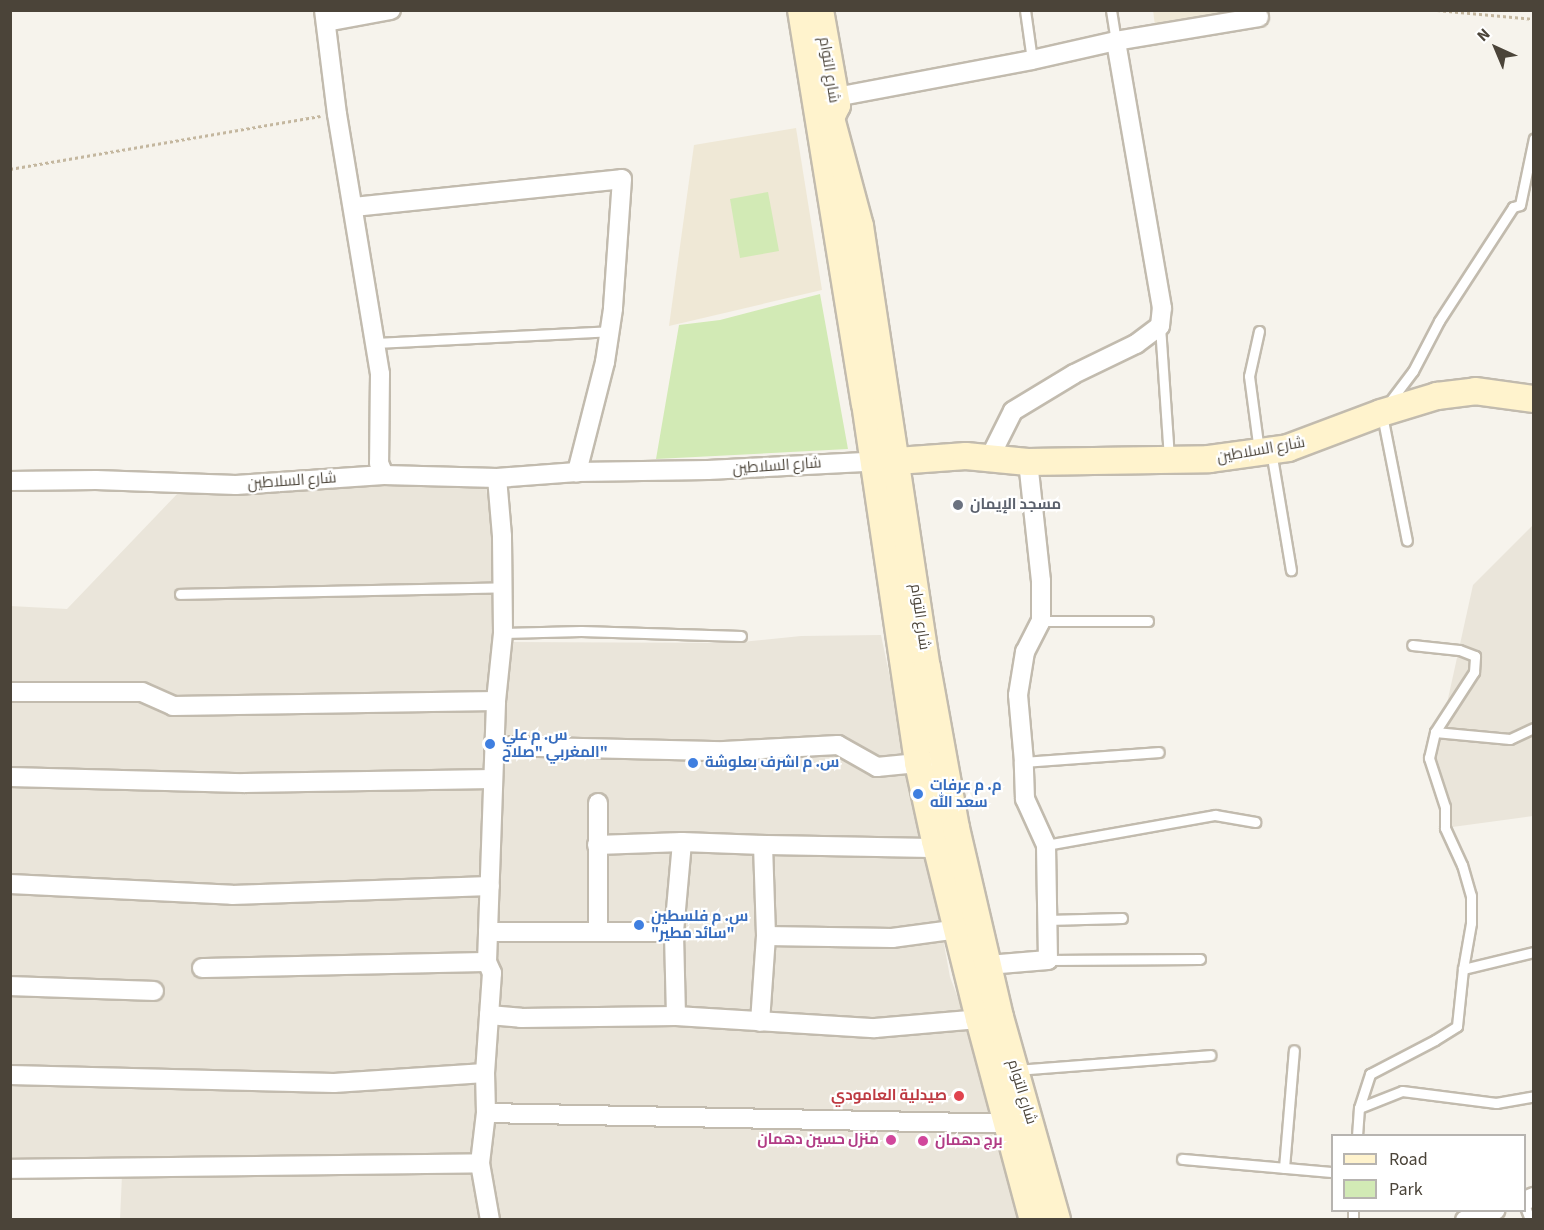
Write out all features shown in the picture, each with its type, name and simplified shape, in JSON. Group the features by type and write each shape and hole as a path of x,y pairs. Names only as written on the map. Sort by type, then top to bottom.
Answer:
{"main road":[{"name":"شارع التوام","path":"801,10 885,461 927,667 936,848 967,928 988,965 1014,1070 1032,1122 1058,1220"},
{"name":"شارع التوام","path":"820,10 837,105 831,118 860,226 885,461"},
{"name":"شارع السلاطين","path":"885,461 940,456 990,457 1028,462 1169,461 1265,452 1312,441 1417,401 1475,392 1533,399"},
{"name":"شارع التوام","path":"931,761 967,928 979,1019 1033,1220"}],"street":[{"path":"384,475 379,463 380,374 338,114 325,16 391,10"},
{"path":"836,98 1032,60 1116,41 1259,17"},
{"path":"990,457 1013,411 1074,374 1136,344 1160,326 1162,308 1116,41"},
{"path":"353,207 622,179 610,331 605,362 577,472"},
{"name":"شارع السلاطين","path":"10,481 96,480 236,485 384,475 497,478 577,472 708,470 885,461"},
{"path":"988,965 1048,960 1046,845 1025,800 1024,762 1017,695 1025,652 1041,621 1041,581 1028,462"},
{"path":"490,1220 480,1163 486,1113 485,1073 492,973 487,962 496,701 503,633 497,478"},
{"path":"10,692 142,692 173,706 496,701"},
{"path":"495,746 724,751 838,745 877,767 931,761"},
{"path":"10,777 244,783 494,779"},
{"path":"598,803 598,932"},
{"path":"597,845 682,842 936,848"},
{"path":"676,1016 674,932 682,842"},
{"path":"760,1022 766,936 763,845"},
{"path":"10,884 232,895 490,886"},
{"path":"766,936 892,938 967,928"},
{"path":"488,932 674,932"},
{"path":"202,968 487,962"},
{"path":"10,986 154,991"},
{"path":"489,1015 521,1018 676,1016 875,1028 979,1019"},
{"path":"10,1075 333,1083 485,1073"},
{"path":"486,1113 1006,1125 1032,1122"},
{"path":"10,1169 480,1163"},
{"path":"1465,1220 1489,1212"}],"lane":[{"path":"1025,10 1032,60"},
{"path":"1111,10 1116,41"},
{"path":"1407,541 1381,413 1413,371 1439,321 1512,207 1520,205 1533,138"},
{"path":"1160,326 1169,461"},
{"path":"375,343 610,331"},
{"path":"1259,331 1249,376 1291,570"},
{"path":"180,594 503,587"},
{"path":"1041,621 1148,621"},
{"path":"503,633 581,631 741,636"},
{"path":"1357,1134 1359,1108 1370,1074 1435,1041 1457,1026 1471,923 1471,896 1462,865 1445,828 1446,807 1429,758 1435,732 1474,672 1475,656 1459,650 1412,645"},
{"path":"1435,732 1510,739 1533,728"},
{"path":"1024,762 1159,752"},
{"path":"1046,845 1215,815 1255,822"},
{"path":"1047,920 1122,918"},
{"path":"1463,969 1533,952"},
{"path":"1048,960 1200,959"},
{"path":"1284,1168 1294,1050"},
{"path":"1014,1070 1210,1054"},
{"path":"1359,1108 1402,1091 1496,1103 1533,1096"},
{"path":"1182,1160 1331,1172"}],"path":[{"path":"1437,10 1533,19"},
{"path":"10,169 338,114"}],"shaded area":[{"path":"1153,10 1241,11 1155,26"},
{"path":"796,128 822,290 669,326 694,145"},
{"path":"483,468 509,642 731,643 801,636 881,635 899,721 922,785 932,878 950,977 964,1014 1023,1219 120,1220 122,1175 11,1176 10,606 67,609 179,492 287,488"},
{"path":"1533,525 1533,816 1445,828 1433,767 1473,585"}],"green space":[{"path":"768,192 779,251 740,258 730,199"},
{"path":"820,294 848,449 656,459 679,325 720,320"}],"place":[{"name":"مسجد الإيمان","path":"958,505"},
{"name":"س. م علي المغربي \"صلاح\"","path":"490,744"},
{"name":"س. م اشرف بعلوشة","path":"693,763"},
{"name":"م. م عرفات سعد الله","path":"918,794"},
{"name":"س. م فلسطين \"سائد مطير\"","path":"639,925"},
{"name":"صيدلية العامودي","path":"959,1096"},
{"name":"منزل حسين دهمان","path":"891,1140"},
{"name":"برج دهمان","path":"923,1141"}]}
